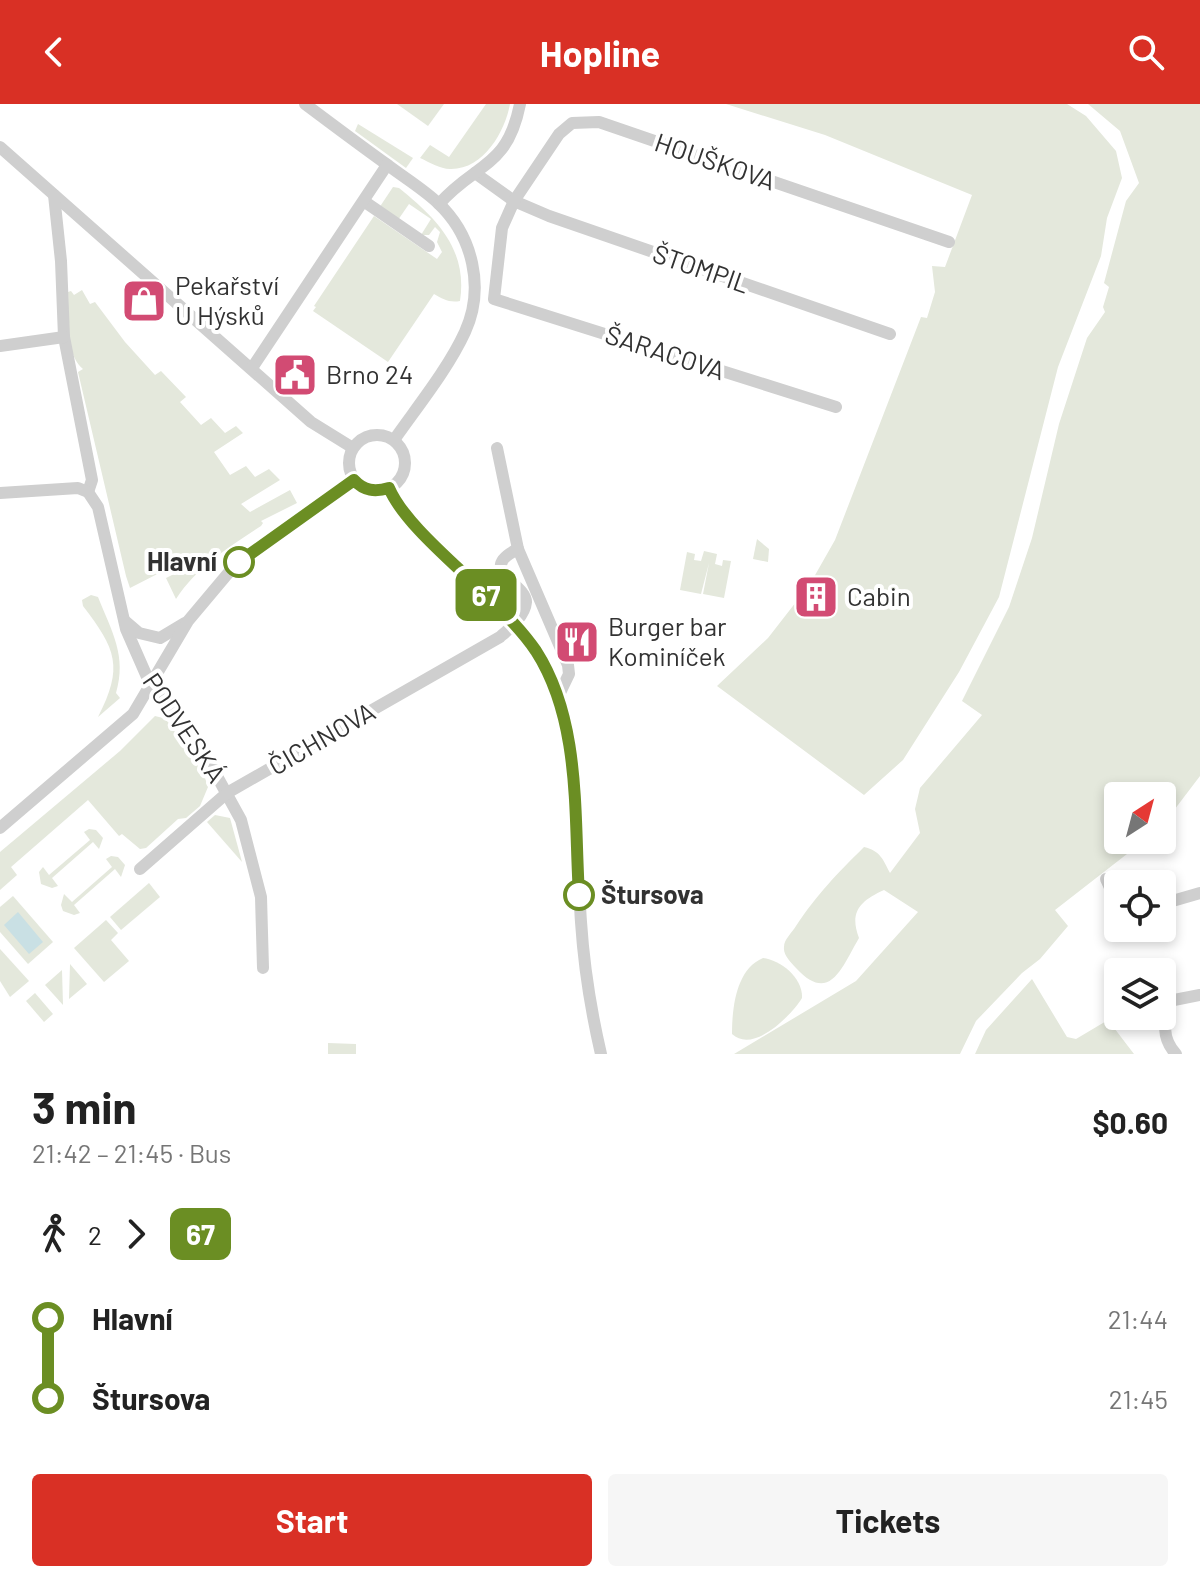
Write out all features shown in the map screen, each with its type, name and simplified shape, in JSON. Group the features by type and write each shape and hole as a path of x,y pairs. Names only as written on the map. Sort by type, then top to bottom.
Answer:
{"street":[{"path":"305,104 439,204 464,237 470,256 474,274 472,308 457,347 394,440"},
{"path":"439,204 456,184 495,158 511,137 520,104"},
{"name":"HOUŠKOVA","path":"494,299 502,228 514,201 559,134 572,123 599,122 949,242"},
{"path":"0,147 311,422 353,448"},
{"path":"252,368 387,165"},
{"name":"ŠTOMPIL","path":"475,173 514,201 549,216 890,334"},
{"name":"PODVESKÁ","path":"54,195 64,337 92,480 88,492 98,507 124,621 151,686 207,758 241,820 261,897 263,968"},
{"path":"365,202 429,246"},
{"name":"ŠARACOVA","path":"494,299 836,407"},
{"path":"0,346 64,337"},
{"path":"374,435 394,440 403,453 404,470 395,484 389,488 369,490 360,487 354,480 349,463 353,448 358,442 374,435"},
{"path":"497,448 518,549 568,662 569,674 558,697"},
{"path":"0,828 133,714 188,621 239,562 354,480"},
{"path":"0,493 67,488 88,492"},
{"path":"389,488 406,515 514,624 535,650 558,697 567,730 590,1006 601,1054"},
{"path":"514,624 526,604 525,597 508,581 501,565 508,554 518,549"},
{"path":"124,621 139,633 160,638 188,621"},
{"name":"ČICHNOVA","path":"140,869 227,793 500,637 514,624"},
{"path":"1176,900 1200,893"},
{"path":"1176,1000 1200,995"},
{"path":"1164,1030 1164,1038 1176,1054"}],"shaded area":[{"path":"397,104 444,104 428,126"},
{"path":"486,104 510,104 498,137 482,156 462,168 450,169 420,158 430,145 449,157"},
{"path":"726,104 1067,104 1086,116 1116,151 1122,178 1107,218 1101,256 1058,367 999,597 959,672 903,760 864,795 717,686 768,638 810,584 835,540 921,317 927,318 935,292 932,266 945,267 972,195 825,135"},
{"path":"1088,104 1200,104 1200,776 1176,808 1176,782 1104,782 1104,854 1127,854 1055,910 1068,926 1040,959 1022,973 976,1021 960,1054 734,1054 856,981 918,912 884,890 869,898 856,914 859,938 841,970 826,982 808,979 785,953 784,944 812,904 864,847 878,854 890,873 920,833 915,809 920,788 982,715 962,701 1009,607 1032,538 1059,424 1087,338 1105,312 1103,307 1109,287 1104,283 1126,201 1139,183 1120,131"},
{"path":"358,124 413,158 406,168 355,131"},
{"path":"393,187 399,188 437,223 454,250 461,282 460,301 449,301 434,294 388,362 313,311 374,216 437,259 442,252 437,242 440,232 435,227 429,235 421,235 431,219 409,204 398,220 379,208"},
{"path":"82,290 90,304 95,302 155,375 161,371 186,397 180,402 201,425 211,418 225,433 236,426 243,433 214,452 230,475 246,466 255,477 269,469 280,480 241,504 250,512 290,490 297,503 261,521 261,526 204,567 176,599 166,578 176,573 173,566 130,588 126,576 78,372 83,369 70,344 68,292 74,295"},
{"path":"757,539 769,549 768,562 753,559"},
{"path":"704,551 717,554 715,564 722,566 723,560 731,561 724,598 703,594 709,563 701,594 680,590 687,552 695,554 694,560 701,561"},
{"path":"91,595 98,597 116,644 120,667 116,693 120,698 98,717 111,685 113,659 103,634 83,606 82,600"},
{"path":"155,716 168,722 203,772 208,787 200,806 186,818 178,819 146,848 140,849 122,834 119,836 88,800 11,867 17,875 0,890 0,852 120,751"},
{"path":"215,815 230,818 242,862 207,822"},
{"path":"96,830 103,838 99,849 93,842 52,878 58,886 52,888 41,884 39,872 43,867 49,875 90,840 84,832"},
{"path":"118,857 125,865 121,877 115,869 74,905 80,913 74,915 63,911 64,894 72,902 112,867 106,859"},
{"path":"149,883 160,897 121,930 110,917"},
{"path":"13,896 53,942 28,964 0,932 0,907"},
{"path":"106,920 118,933 111,940 129,961 104,982 74,948"},
{"path":"0,949 29,981 10,997 0,981"},
{"path":"763,958 777,962 790,971 799,984 802,998 771,1030 750,1039 741,1039 732,1034 737,990 747,971"},
{"path":"70,964 87,984 69,999"},
{"path":"62,970 63,1005 45,985"},
{"path":"1032,979 1067,1037 1076,1039 1104,1022 1104,1030 1116,1030 1134,1054 975,1054 986,1030"},
{"path":"35,993 53,1014 44,1022 26,1001"},
{"path":"328,1043 356,1044 356,1054 328,1054"}],"water":[{"path":"18,912 43,942 29,954 4,925"}],"bus line":[{"name":"67","path":"239,562 354,480 360,487 369,490 389,488 406,515 514,624 543,663 558,697 567,730 579,895"}],"place":[{"name":"Pekařství U Hýsků","path":"144,301"},
{"name":"Brno 24","path":"295,375"},
{"name":"Hlavní","path":"239,562"},
{"name":"Cabin","path":"816,597"},
{"name":"Burger bar Kominíček","path":"577,642"},
{"name":"Štursova","path":"579,895"}]}
